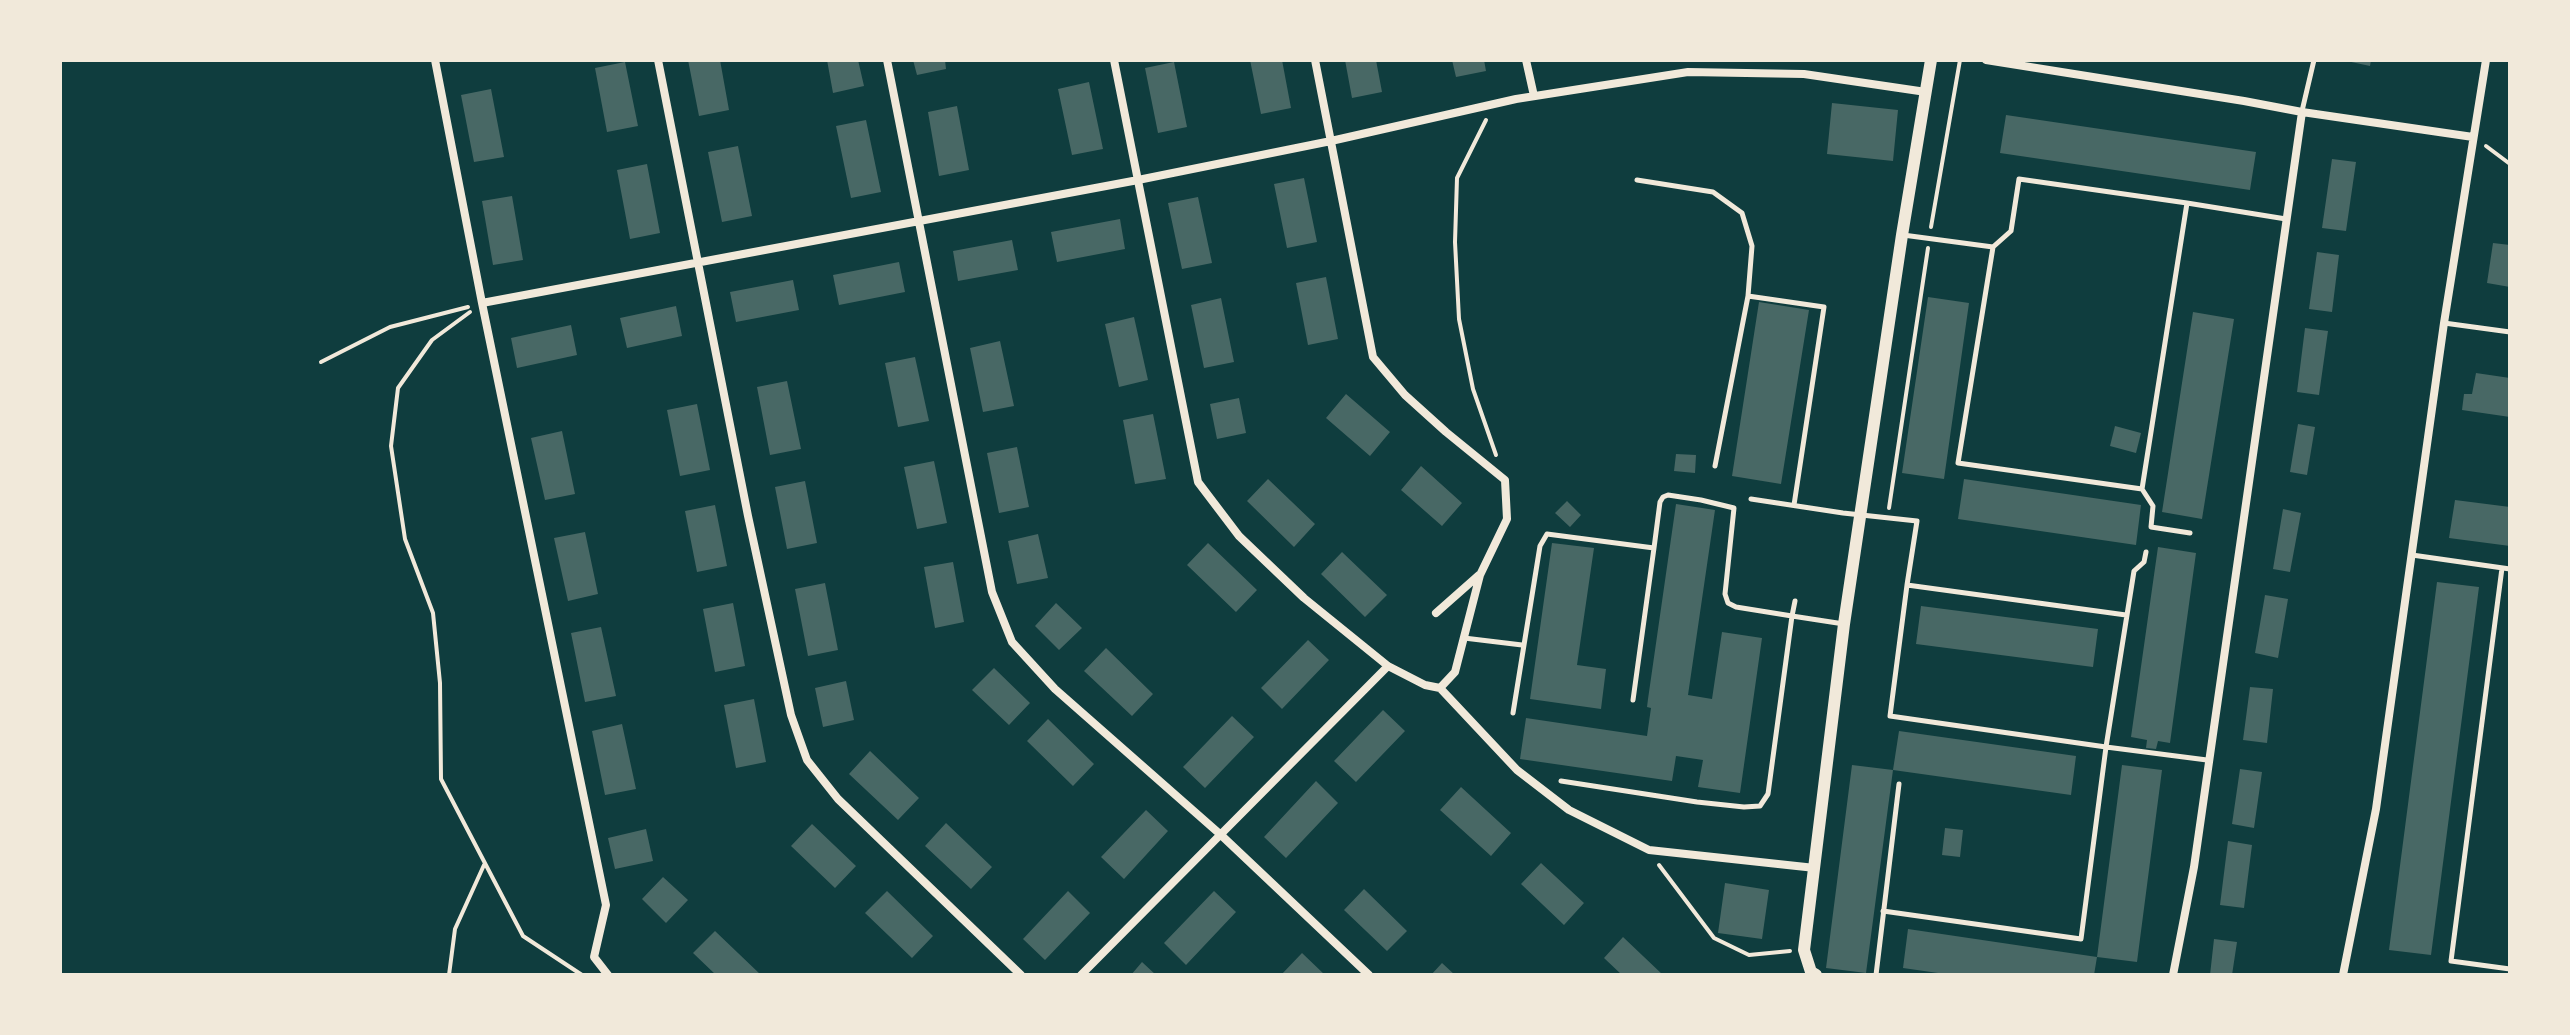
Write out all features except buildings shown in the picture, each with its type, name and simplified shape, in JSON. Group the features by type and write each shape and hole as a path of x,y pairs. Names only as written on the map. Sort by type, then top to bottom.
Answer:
{"street":[{"path":"435,60 606,905 594,957 608,975"},
{"path":"658,60 748,516 791,715 807,760 838,799 1021,975"},
{"path":"887,60 992,592 1012,642 1055,689 1221,835 1369,975"},
{"path":"1114,60 1198,482 1239,536 1304,598 1388,666 1425,685 1440,688 1517,770 1569,810 1649,850 1815,868"},
{"path":"1315,60 1373,357 1405,395 1505,480 1507,519 1480,575 1455,672 1440,688"},
{"path":"1526,60 1534,96"},
{"path":"1816,975 1811,972 1804,950 1844,624 1931,60"},
{"path":"1986,60 2473,137"},
{"path":"2343,975 2376,809 2444,323 2486,60"},
{"path":"482,303 1138,180 1497,103 1688,72 1804,74 1926,92"},
{"path":"2173,975 2194,867 2302,112"},
{"path":"1436,613 1480,575"},
{"path":"1081,975 1388,666"}],"lane":[{"path":"2302,112 2314,60"},
{"path":"2142,489 1958,463 1993,247 2011,231 2019,179 2288,219"},
{"path":"1637,180 1713,192 1742,213 1752,246 1748,296 1715,466"},
{"path":"2187,203 2142,489 2153,506 2151,527 2190,533"},
{"path":"1902,235 1993,247"},
{"path":"1748,296 1824,307 1794,505"},
{"path":"2444,323 2510,332"},
{"path":"1633,700 1660,502 1668,495 1734,508 1725,594 1728,603 1736,607 1844,624"},
{"path":"1751,499 1917,521 1890,716 2207,760"},
{"path":"1513,713 1540,546 1547,534 1654,548"},
{"path":"1883,911 2081,939 2126,615 2134,571 2144,562 2146,552"},
{"path":"2412,555 2510,569"},
{"path":"2502,568 2451,961 2510,969"},
{"path":"1907,585 2126,615"},
{"path":"1561,781 1697,802 1760,806 1768,794 1795,601"},
{"path":"1464,638 1523,645"},
{"path":"1876,975 1899,784"}],"path":[{"path":"1887,518 1960,60"},
{"path":"1497,103 1477,135 1457,178 1455,242 1459,319 1473,389 1505,480"},
{"path":"2473,137 2510,164"},
{"path":"321,362 390,327 482,303"},
{"path":"482,303 432,340 398,388 391,446 405,539 433,613 440,683 441,779 523,936 582,975"},
{"path":"1649,850 1714,938 1749,955 1804,950"},
{"path":"449,975 455,929 484,865"}]}
